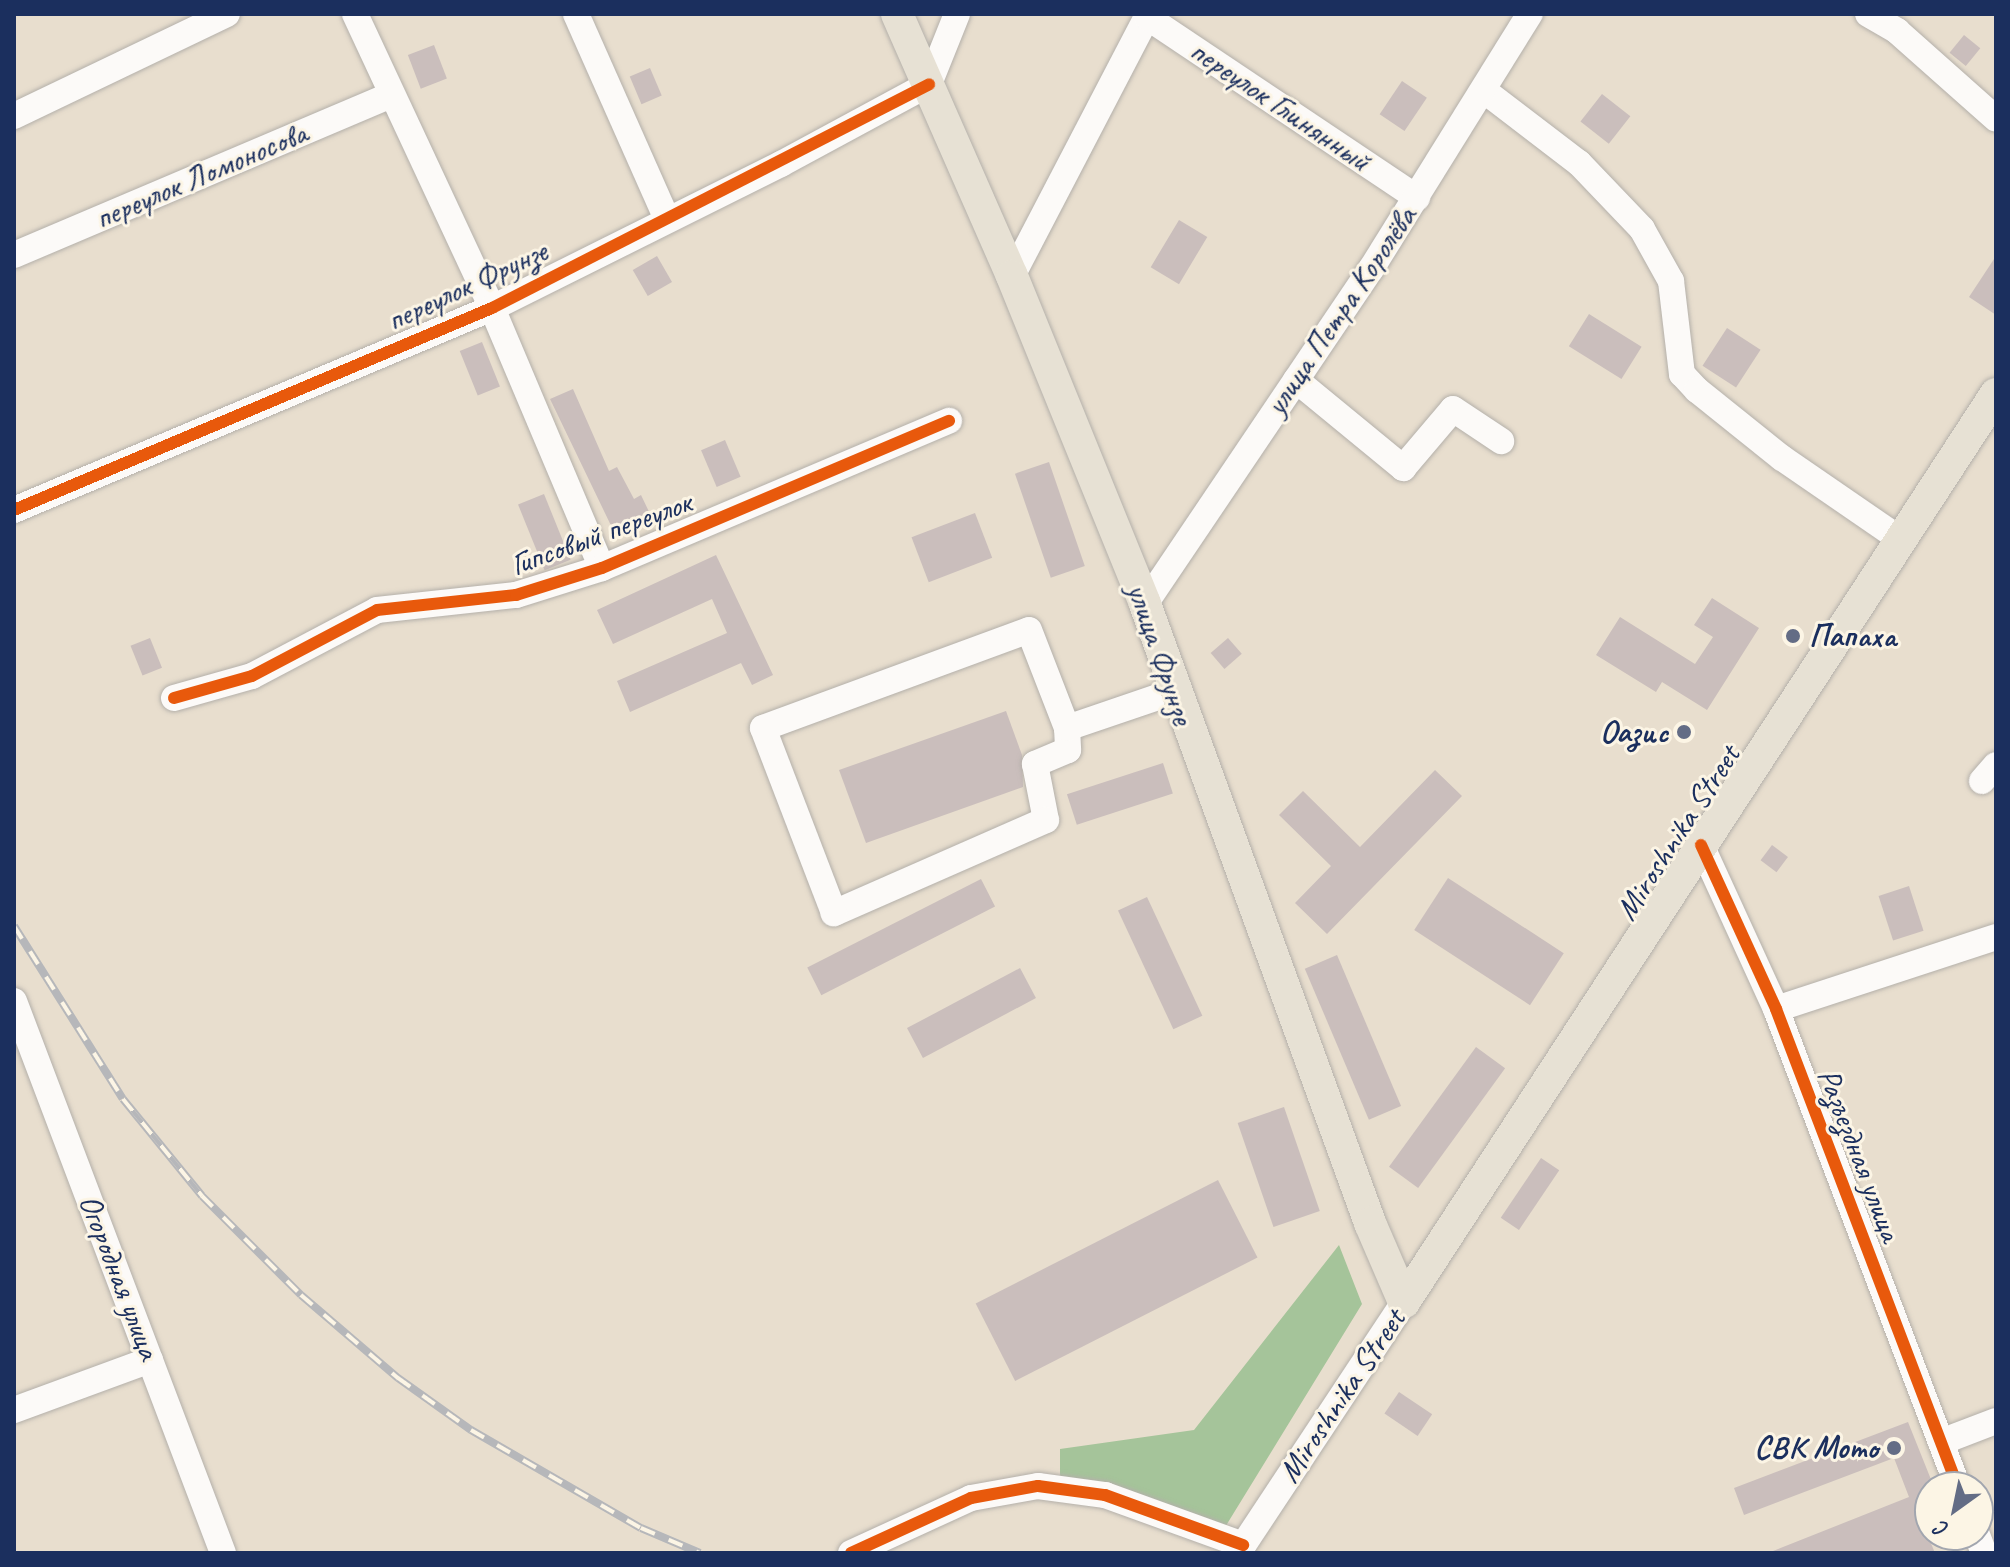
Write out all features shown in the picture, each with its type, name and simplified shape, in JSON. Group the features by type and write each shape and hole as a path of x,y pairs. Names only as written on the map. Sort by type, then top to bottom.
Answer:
{"main road":[{"name":"улица Фрунзе","path":"897,14 1012,276 1145,604 1173,692 1404,1302"},
{"name":"Miroshnika Street","path":"1404,1302 1996,394"}],"street":[{"path":"14,116 227,14"},
{"path":"355,14 389,96 492,308 602,568"},
{"path":"576,14 666,217"},
{"path":"929,84 957,14"},
{"name":"улица Петра Королёва","path":"1145,604 1417,198 1486,92 1530,14"},
{"path":"1868,14 1897,31 1996,119"},
{"name":"переулок Глинянный","path":"1012,276 1147,17 1417,198"},
{"name":"переулок Фрунзе","path":"14,510 492,308 666,217 781,164 929,84"},
{"path":"1486,92 1579,163 1642,229 1671,281 1682,374 1697,390 1782,458 1900,539"},
{"name":"переулок Ломоносова","path":"14,255 389,96"},
{"path":"1296,380 1403,468 1453,409 1501,441"},
{"name":"Гипсовый переулок","path":"174,698 252,676 377,610 516,595 602,568 949,421"},
{"path":"1029,630 1067,728 1068,750 1035,764 1046,820 834,913 763,728 1029,630"},
{"path":"1067,728 1173,692"},
{"name":"Разъездная улица","path":"1701,845 1776,1009 1952,1471"},
{"path":"1776,1009 1994,944"},
{"name":"Огородная улица","path":"14,1001 223,1553"},
{"name":"Miroshnika Street","path":"1241,1549 1404,1302"},
{"path":"14,1410 150,1360"},
{"path":"1941,1442 1996,1421"},
{"path":"851,1553 971,1498 1038,1486 1105,1495 1241,1549"}],"green space":[{"path":"1339,1245 1362,1304 1219,1537 1060,1487 1060,1449 1194,1430"}],"building":[{"path":"1964,35 1980,48 1966,66 1950,53"},
{"path":"434,45 447,79 421,89 408,55"},
{"path":"650,68 662,96 641,104 630,77"},
{"path":"1402,81 1427,98 1405,131 1380,114"},
{"path":"1602,94 1630,116 1609,144 1580,122"},
{"path":"1179,220 1207,237 1179,284 1151,267"},
{"path":"657,256 672,282 648,296 633,270"},
{"path":"1996,256 1996,315 1969,297"},
{"path":"1589,314 1642,347 1621,379 1569,346"},
{"path":"1727,328 1761,350 1736,388 1702,366"},
{"path":"482,342 500,387 478,395 460,351"},
{"path":"573,389 609,471 617,467 634,499 641,495 653,520 617,538 550,399"},
{"path":"725,440 741,477 717,487 701,450"},
{"path":"1049,462 1085,566 1051,578 1015,474"},
{"path":"544,494 571,560 545,570 518,504"},
{"path":"975,513 992,558 929,582 912,537"},
{"path":"716,555 773,675 752,685 741,663 630,712 617,681 727,633 712,599 613,644 597,610"},
{"path":"1712,598 1759,628 1707,710 1662,682 1656,692 1596,655 1620,617 1695,664 1713,637 1694,625"},
{"path":"150,638 162,668 143,676 131,646"},
{"path":"1228,638 1242,654 1224,669 1211,653"},
{"path":"1006,711 1022,755 1023,787 866,843 839,770"},
{"path":"1163,763 1173,793 1077,825 1067,794"},
{"path":"1435,770 1462,796 1327,934 1295,903 1331,866 1279,815 1303,791 1360,847"},
{"path":"1772,845 1788,857 1777,872 1761,860"},
{"path":"1448,878 1564,953 1530,1005 1414,930"},
{"path":"981,879 995,907 821,995 807,968"},
{"path":"1909,886 1924,931 1893,941 1879,896"},
{"path":"1147,897 1202,1016 1173,1029 1118,911"},
{"path":"1337,955 1401,1106 1369,1120 1305,969"},
{"path":"1020,968 1036,998 923,1058 907,1028"},
{"path":"1476,1047 1505,1068 1418,1188 1389,1167"},
{"path":"1284,1107 1320,1211 1273,1227 1238,1123"},
{"path":"1541,1158 1559,1170 1519,1230 1501,1218"},
{"path":"1218,1180 1257,1258 1015,1381 976,1303"},
{"path":"1399,1392 1432,1414 1418,1436 1384,1414"},
{"path":"1908,1422 1928,1471 1914,1471 1914,1551 1935,1553 1768,1553 1909,1497 1894,1458 1744,1515 1734,1488"}],"railway":[{"path":"14,926 123,1099 202,1196 301,1295 398,1378 471,1430 641,1528 700,1553"}],"cycle path":[{"path":"14,510 492,308 929,84"},
{"path":"174,698 252,676 377,610 516,595 602,568 949,421"},
{"path":"1701,845 1776,1009 1952,1471"},
{"path":"851,1553 971,1498 1038,1486 1105,1495 1243,1545"}],"place":[{"name":"Папаха","path":"1793,636"},
{"name":"Оазис","path":"1684,732"},
{"name":"СВК Мото","path":"1894,1448"}]}
